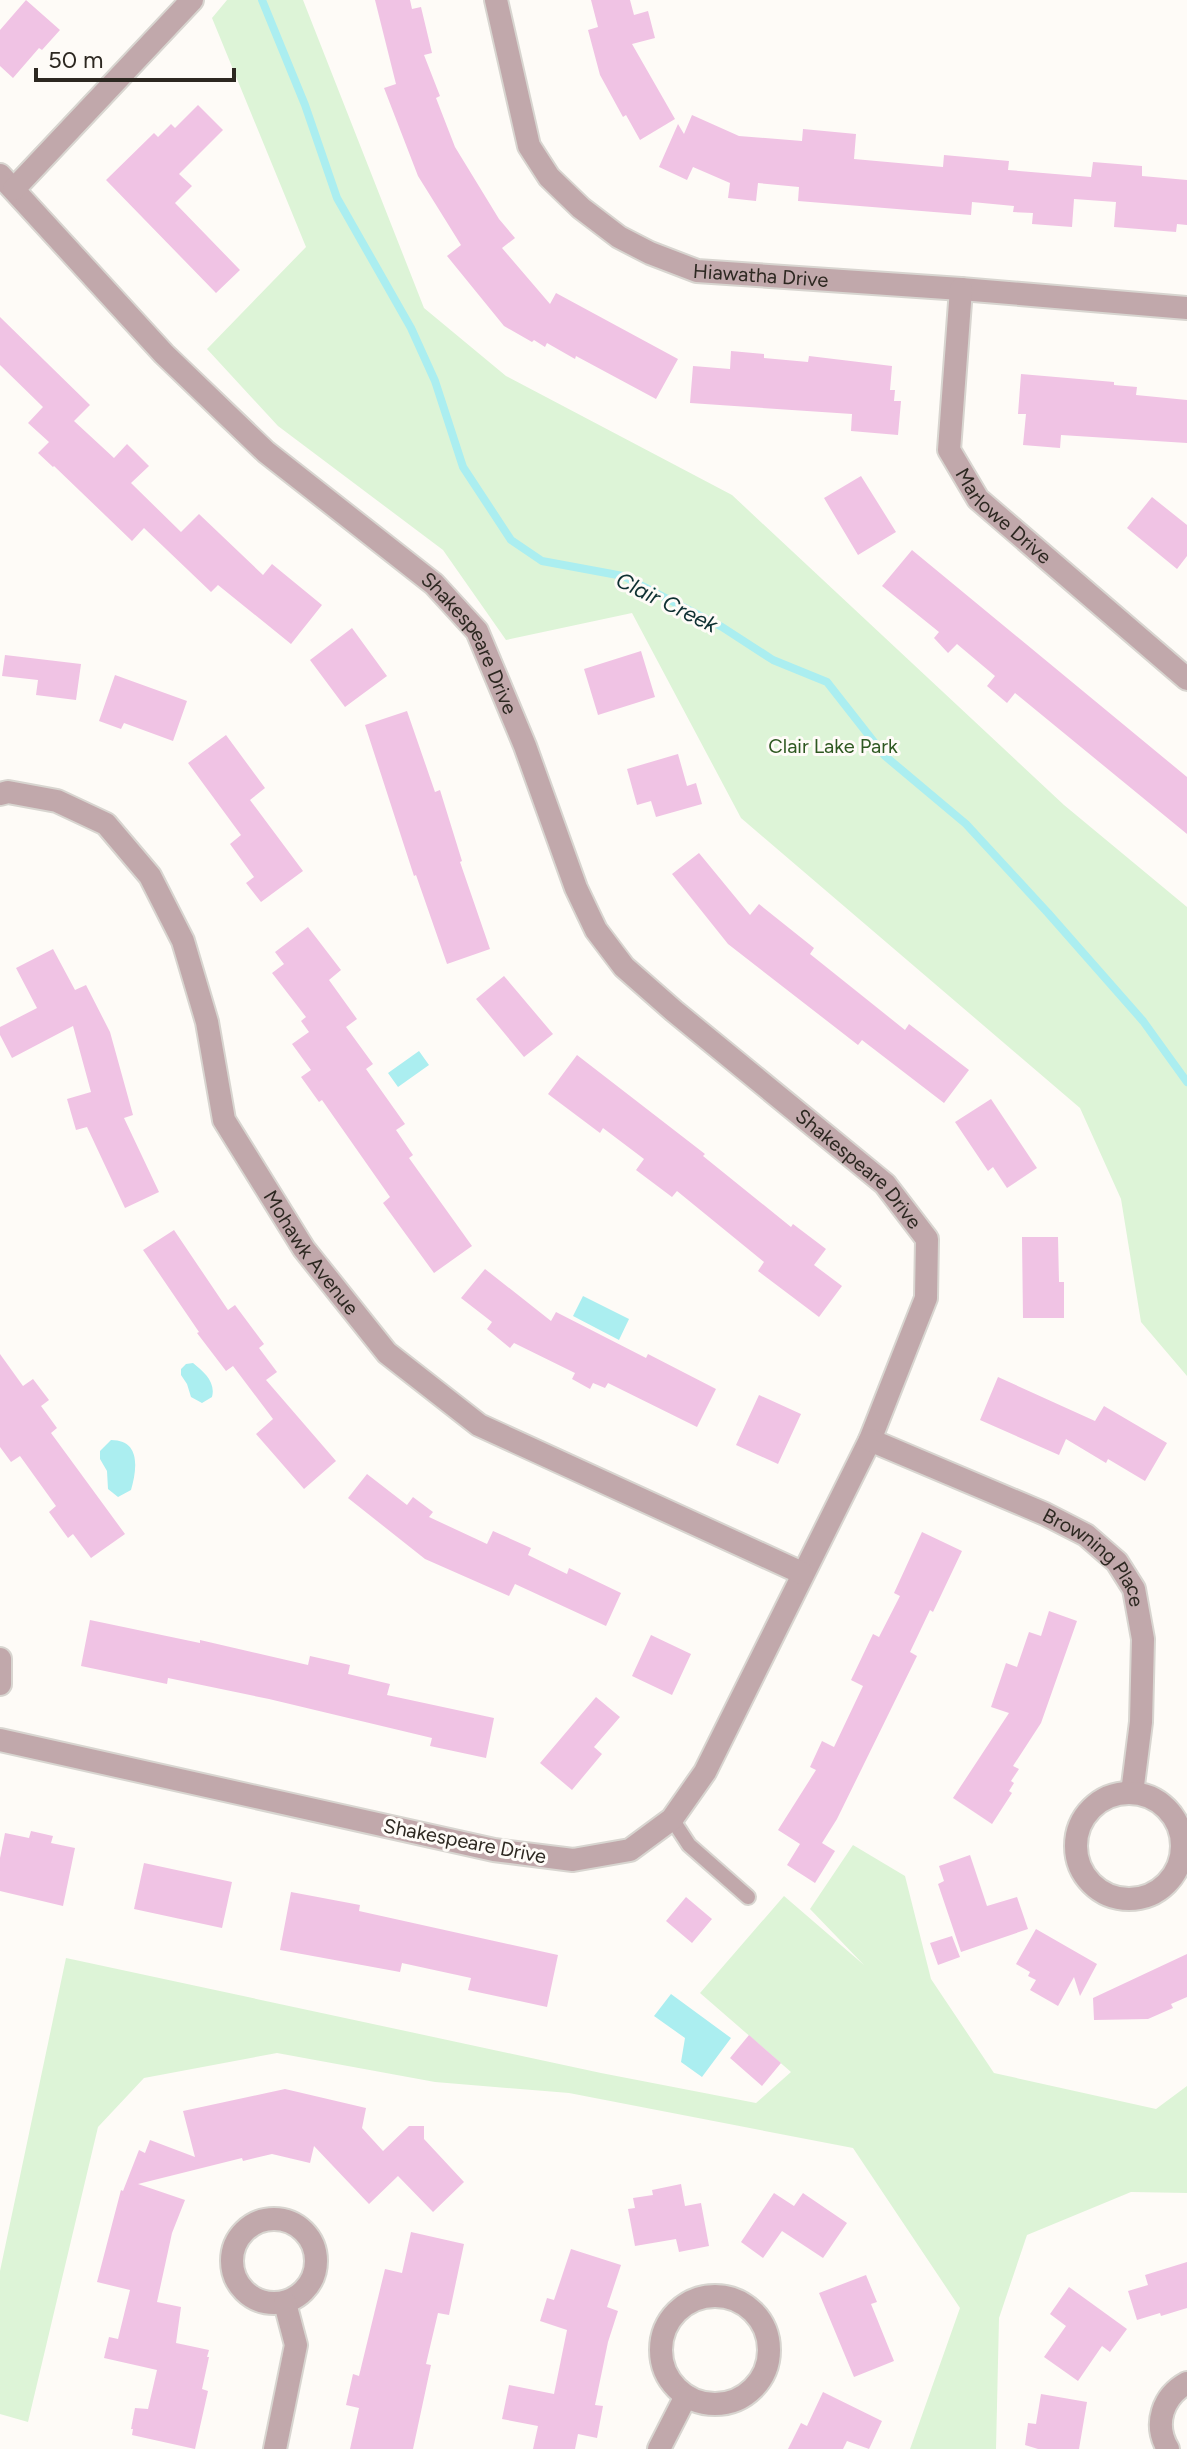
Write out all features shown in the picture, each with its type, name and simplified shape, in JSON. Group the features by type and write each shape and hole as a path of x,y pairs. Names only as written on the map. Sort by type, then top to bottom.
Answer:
{"street":[{"path":"7,182 192,0"},
{"name":"Hiawatha Drive","path":"496,0 529,146 549,177 581,208 619,237 650,253 697,271 1187,308"},
{"name":"Shakespeare Drive","path":"0,1740 494,1850 573,1860 630,1850 672,1819 705,1772 870,1440 926,1298 927,1239 885,1184 674,1011 624,967 596,930 576,888 525,746 477,631 434,584 266,452 164,354 7,182"},
{"name":"Marlowe Drive","path":"961,289 949,450 978,499 1187,679"},
{"name":"Mohawk Avenue","path":"0,794 8,792 57,801 106,824 150,876 183,941 207,1022 224,1120 304,1249 387,1353 479,1425 802,1573"},
{"name":"Browning Place","path":"870,1440 1045,1514 1086,1535 1117,1562 1134,1589 1143,1639 1141,1722 1132,1793"},
{"path":"0,1659 0,1684"},
{"path":"1132,1793 1153,1799 1168,1810 1181,1835 1181,1857 1174,1874 1162,1888 1146,1897 1133,1899 1115,1897 1101,1891 1087,1879 1081,1870 1075,1842 1080,1824 1091,1809 1114,1795 1132,1793"},
{"path":"703,2296 722,2296 748,2306 761,2320 769,2338 770,2357 764,2375 752,2390 727,2403 708,2404 686,2396 669,2379 662,2361 661,2342 673,2315 703,2296"},
{"path":"275,2449 296,2345 285,2303"},
{"path":"1168,2449 1160,2430 1163,2408 1171,2394 1187,2383"},
{"path":"659,2449 686,2396"}],"lane":[{"path":"672,1819 689,1845 748,1897"}],"green space":[{"name":"Clair Lake Park","path":"227,0 303,0 424,308 506,376 732,495 1064,805 1187,907 1187,1376 1141,1322 1121,1199 1080,1108 741,818 632,613 506,640 443,550 278,426 207,349 306,247 212,18"},
{"path":"853,1845 905,1876 931,1979 994,2073 1156,2109 1187,2086 1187,2193 1131,2192 1027,2235 999,2318 996,2449 910,2449 960,2308 853,2148 569,2093 435,2082 277,2053 144,2078 98,2127 28,2422 0,2414 0,2271 66,1958 601,2073 756,2103 791,2072 700,1993 784,1896 864,1965 810,1909"}],"water":[{"path":"419,1051 429,1065 398,1087 388,1073"},
{"path":"583,1296 629,1319 619,1340 573,1316"},
{"path":"193,1363 211,1382 212,1397 202,1403 191,1397 181,1375 181,1369 186,1364"},
{"path":"111,1440 128,1445 135,1465 131,1490 118,1497 108,1489 107,1471 100,1459 100,1451"},
{"path":"671,1994 731,2038 702,2077 681,2062 685,2038 654,2016"}],"building":[{"path":"26,0 60,30 42,50 39,48 13,78 0,66 0,30"},
{"path":"375,0 410,0 412,9 421,7 432,53 424,55 455,147 499,219 515,238 502,248 550,304 556,293 678,359 656,399 576,356 575,359 547,343 545,347 534,340 532,342 504,326 447,256 461,245 418,176 384,88 396,84"},
{"path":"591,0 630,0 634,15 648,11 655,38 632,44 675,119 640,140 626,115 623,117 600,75 588,30 598,27"},
{"path":"198,105 223,130 179,174 192,186 175,203 240,270 216,293 106,180 154,133 158,137 171,124 175,128"},
{"path":"692,115 739,136 802,141 803,129 856,134 854,159 943,167 944,155 1009,161 1008,170 1091,177 1093,162 1142,166 1142,176 1187,180 1187,225 1177,224 1176,232 1114,227 1116,202 1074,199 1072,227 1032,224 1033,213 1013,212 1014,206 972,202 971,215 798,201 799,187 758,183 756,201 728,198 730,183 693,167 687,180 659,167 678,124 684,134"},
{"path":"0,317 90,405 74,421 114,458 127,444 149,466 131,483 181,532 199,514 263,575 272,564 322,605 291,644 218,585 211,592 144,528 132,541 38,453 49,442 28,423 43,407 0,365"},
{"path":"731,351 764,354 764,358 808,362 809,356 892,366 890,390 895,390 894,401 901,401 898,435 851,431 852,414 690,403 693,366 730,369"},
{"path":"1021,374 1114,382 1114,385 1137,387 1136,395 1187,400 1187,443 1061,435 1060,448 1023,445 1026,414 1018,414"},
{"path":"861,476 896,532 858,555 824,498"},
{"path":"1152,497 1187,525 1187,556 1177,569 1127,528"},
{"path":"912,550 1187,777 1187,834 1015,693 1007,703 987,686 995,676 957,644 948,653 934,638 939,632 882,586"},
{"path":"352,628 387,676 345,707 310,660"},
{"path":"641,651 655,697 598,715 584,669"},
{"path":"5,655 81,664 76,700 36,695 38,680 2,676"},
{"path":"115,675 187,701 173,741 124,723 121,729 99,721"},
{"path":"407,711 435,792 440,790 460,862 490,949 447,964 414,876 365,725"},
{"path":"226,735 265,788 250,800 303,871 261,902 246,883 254,877 230,844 241,835 188,763"},
{"path":"678,754 687,786 696,783 702,804 656,817 651,801 637,805 627,769"},
{"path":"699,853 750,915 759,904 814,948 810,954 905,1030 909,1024 969,1070 944,1103 862,1040 858,1045 728,944 672,874"},
{"path":"308,927 341,970 329,980 357,1019 346,1027 373,1064 366,1069 405,1124 396,1130 413,1155 409,1158 472,1246 434,1273 383,1203 390,1197 322,1100 319,1102 301,1077 311,1070 292,1044 309,1032 301,1021 306,1017 272,973 284,964 275,952"},
{"path":"53,949 75,990 86,985 110,1032 133,1115 124,1118 159,1192 125,1208 87,1127 76,1130 67,1099 91,1092 73,1026 12,1058 0,1035 0,1027 37,1008 16,968"},
{"path":"504,976 553,1034 524,1057 476,999"},
{"path":"577,1055 705,1154 703,1156 791,1227 793,1224 826,1249 814,1265 842,1286 819,1317 758,1271 764,1262 677,1191 672,1197 636,1170 644,1159 603,1128 600,1133 548,1094"},
{"path":"991,1099 1037,1168 1007,1188 993,1167 988,1171 955,1122"},
{"path":"174,1230 228,1310 235,1305 264,1344 259,1348 277,1372 266,1380 336,1461 304,1489 256,1434 273,1419 233,1366 226,1371 197,1333 143,1250"},
{"path":"1022,1237 1058,1237 1059,1282 1064,1282 1064,1318 1023,1318"},
{"path":"485,1269 551,1321 556,1312 646,1358 648,1354 716,1389 697,1427 608,1383 605,1388 593,1383 590,1389 572,1379 575,1373 514,1343 510,1348 487,1329 492,1322 461,1298"},
{"path":"0,1354 23,1386 33,1379 49,1400 41,1406 57,1428 51,1433 125,1534 91,1558 73,1534 68,1538 49,1512 56,1506 20,1456 11,1462 0,1447"},
{"path":"998,1377 1095,1421 1104,1406 1167,1443 1145,1481 1108,1459 1106,1463 1066,1439 1059,1455 980,1420"},
{"path":"759,1395 801,1414 778,1464 736,1445"},
{"path":"367,1474 407,1505 413,1497 433,1512 429,1517 487,1544 493,1531 531,1548 528,1555 567,1574 569,1568 621,1593 606,1626 515,1584 509,1596 425,1559 348,1498"},
{"path":"922,1532 962,1551 910,1652 917,1656 837,1819 822,1843 835,1851 815,1883 787,1865 800,1844 778,1830 816,1770 810,1767 822,1741 834,1747 863,1686 851,1680 873,1634 879,1637 900,1596 894,1593"},
{"path":"1049,1611 1077,1621 1041,1723 1013,1766 1019,1769 1011,1781 1014,1783 1009,1791 1012,1793 992,1824 953,1798 1009,1713 991,1707 1006,1663 1017,1667 1029,1632 1041,1636"},
{"path":"90,1620 200,1643 200,1640 308,1665 310,1656 350,1665 348,1674 390,1684 387,1695 494,1718 486,1758 430,1746 432,1738 269,1699 168,1678 167,1684 81,1666"},
{"path":"651,1635 691,1654 672,1695 632,1676"},
{"path":"596,1697 620,1717 594,1747 602,1754 572,1790 540,1763"},
{"path":"31,1831 53,1836 51,1843 75,1848 63,1906 0,1891 0,1858 5,1833 29,1838"},
{"path":"970,1855 987,1906 1017,1897 1028,1929 961,1952 938,1884 944,1881 939,1866"},
{"path":"144,1863 232,1882 222,1928 134,1909"},
{"path":"291,1892 360,1905 359,1911 558,1955 547,2007 468,1990 471,1978 402,1963 400,1972 280,1950"},
{"path":"686,1897 712,1919 692,1943 666,1921"},
{"path":"1036,1929 1097,1964 1080,1996 1074,1977 1058,2006 1030,1990 1036,1980 1028,1976 1030,1972 1016,1964"},
{"path":"952,1936 960,1957 938,1965 930,1943"},
{"path":"1187,1954 1187,1997 1171,2004 1173,2008 1148,2019 1094,2020 1093,1998"},
{"path":"749,2035 781,2063 762,2086 730,2058"},
{"path":"285,2089 366,2108 362,2128 383,2151 409,2126 424,2126 424,2139 464,2182 433,2212 398,2176 369,2204 314,2146 310,2163 272,2154 243,2161 242,2158 138,2184 185,2200 172,2233 157,2302 181,2307 176,2343 209,2350 209,2357 202,2389 208,2391 195,2449 132,2435 135,2408 148,2409 157,2370 104,2358 109,2337 118,2339 130,2290 97,2282 121,2190 139,2150 145,2153 150,2140 195,2157 183,2111"},
{"path":"681,2184 685,2206 701,2203 709,2246 679,2252 676,2239 635,2246 628,2209 635,2208 633,2198 653,2195 652,2190"},
{"path":"774,2193 794,2206 803,2193 847,2223 823,2258 782,2231 763,2258 741,2242"},
{"path":"411,2232 464,2244 449,2315 438,2313 426,2364 431,2365 413,2449 350,2449 359,2408 346,2405 353,2374 359,2376 385,2269 402,2273"},
{"path":"571,2249 621,2265 607,2307 618,2311 595,2405 603,2406 597,2438 578,2434 575,2449 533,2449 538,2426 502,2419 509,2385 554,2394 567,2330 540,2321 547,2298 554,2300"},
{"path":"1187,2262 1187,2308 1137,2320 1128,2291 1148,2285 1145,2275"},
{"path":"866,2275 877,2302 871,2304 894,2361 854,2377 819,2293"},
{"path":"1069,2287 1127,2329 1110,2352 1102,2346 1078,2381 1044,2357 1066,2326 1050,2314"},
{"path":"823,2392 882,2421 869,2449 847,2441 843,2449 788,2449 801,2423 807,2426"},
{"path":"1041,2394 1087,2402 1079,2449 1038,2449 1025,2445 1028,2423 1036,2424"}],"waterway":[{"name":"Clair Creek","path":"262,0 305,105 337,198 411,328 435,381 463,467 511,540 542,561 623,576 722,627 773,660 827,682 885,756 966,824 1048,913 1143,1021 1187,1082"}]}
